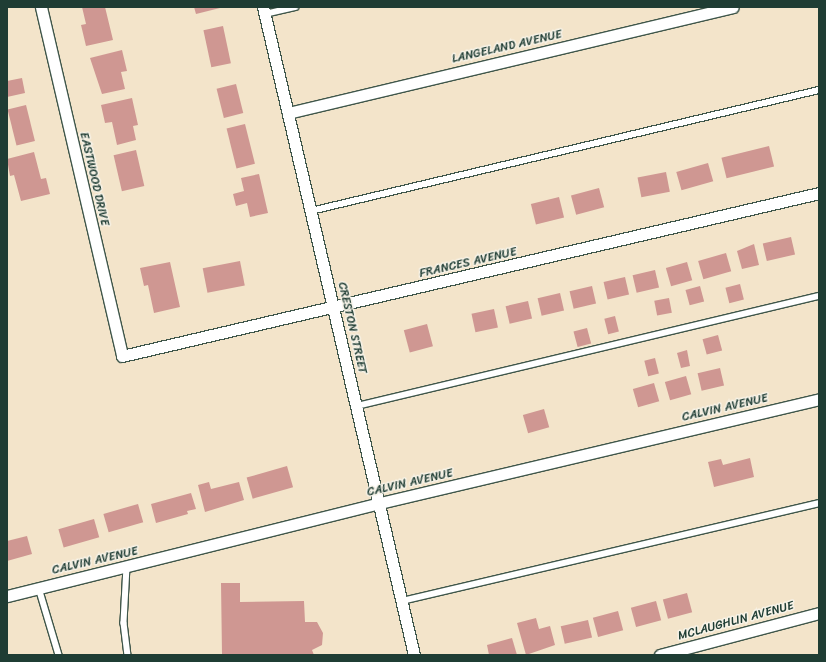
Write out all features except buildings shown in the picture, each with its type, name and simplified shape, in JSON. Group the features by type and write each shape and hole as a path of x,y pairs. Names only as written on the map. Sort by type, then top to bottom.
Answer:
{"street":[{"name":"EASTWOOD DRIVE","path":"41,7 122,356"},
{"name":"LANGELAND AVENUE","path":"288,113 733,7"},
{"name":"CRESTON STREET","path":"264,10 380,503 414,655"},
{"name":"FRANCES AVENUE","path":"122,356 334,308 819,193"},
{"name":"CALVIN AVENUE","path":"7,596 380,503 819,399"},
{"name":"MCLAUGHLIN AVENUE","path":"660,655 819,613"}],"lane":[{"path":"264,10 295,7"},
{"path":"311,211 819,90"},
{"path":"357,406 819,296"},
{"path":"402,601 819,503"},
{"path":"127,567 124,623 128,655"},
{"path":"39,588 59,655"}]}
